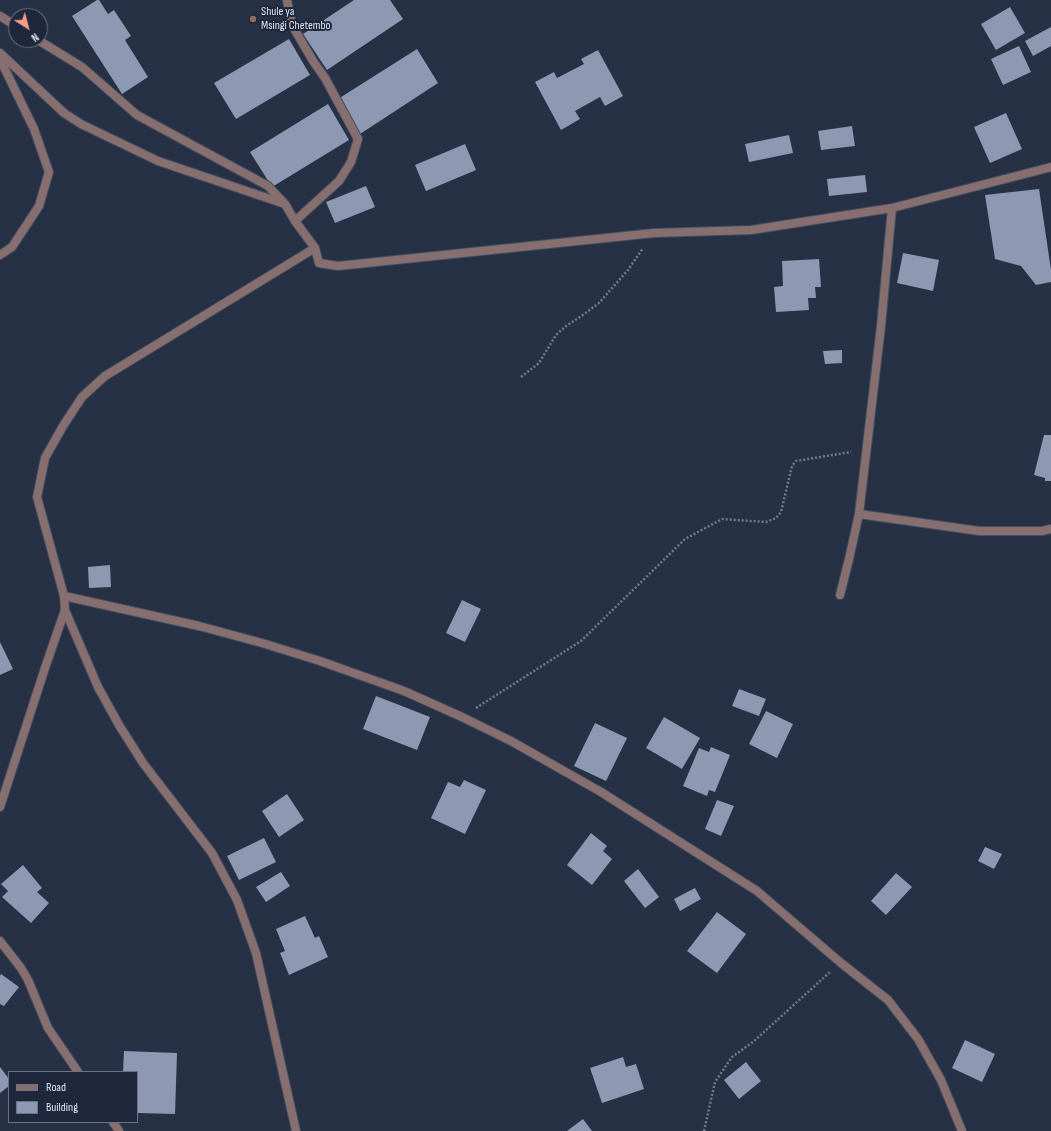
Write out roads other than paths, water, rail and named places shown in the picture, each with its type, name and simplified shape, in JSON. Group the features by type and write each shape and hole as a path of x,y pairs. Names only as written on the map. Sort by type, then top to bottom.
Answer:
{"street":[{"path":"287,0 292,25 313,61 325,78 358,139 351,162 339,181 295,222"},
{"path":"48,46 82,67 137,115 268,186 285,204 295,222 315,248 320,263 338,266 654,233 751,230 892,208 1051,168"},
{"path":"0,53 59,109 81,124 158,161 285,204"},
{"path":"0,59 34,128 49,172 39,206 12,247 0,255"},
{"path":"840,595 858,514 881,326 892,208"},
{"path":"296,1131 256,953 237,900 212,853 143,763 118,725 98,687 65,610 64,596 37,497 45,458 63,426 82,397 105,376 315,248"},
{"path":"858,514 979,531 1042,531 1051,529"},
{"path":"64,596 199,626 269,645 320,661 404,691 511,741 601,792 757,891 841,963 888,1000 918,1039 941,1080 962,1131"},
{"path":"0,807 65,610"},
{"path":"0,941 22,968 48,1028 77,1071"}],"place":[{"name":"Shule ya Msingi Chetembo","path":"253,19"}]}
